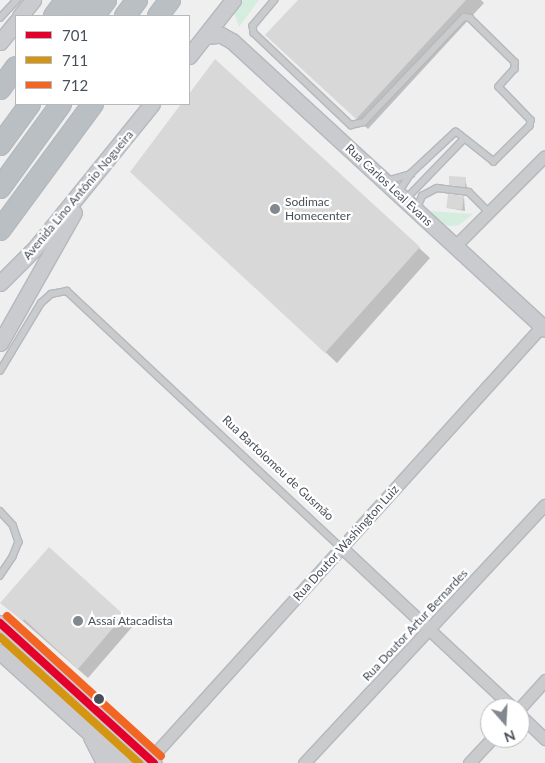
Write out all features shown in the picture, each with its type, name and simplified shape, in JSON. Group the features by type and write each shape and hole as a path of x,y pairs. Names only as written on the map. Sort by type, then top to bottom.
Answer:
{"highway":[{"path":"55,15 66,0"},
{"path":"77,15 88,0"},
{"path":"95,15 106,0"},
{"path":"126,15 137,0"},
{"path":"159,15 170,0"},
{"path":"0,89 15,68"},
{"path":"0,137 15,102"},
{"path":"0,145 29,105"},
{"path":"0,188 60,105"},
{"path":"0,230 92,105"}],"main road":[{"path":"21,15 33,0"},
{"path":"190,55 228,6"},
{"name":"Rua Carlos Leal Evans","path":"228,6 226,29 232,41 544,328"},
{"path":"0,42 15,23"},
{"path":"205,36 221,35 232,41"},
{"name":"Avenida Lino Antônio Nogueira","path":"0,283 36,247 151,105"},
{"path":"0,343 82,192"},
{"path":"0,623 152,761"},
{"path":"0,652 123,763"},
{"path":"85,727 104,763"}],"street":[{"path":"455,246 545,156"},
{"name":"Rua Doutor Washington Luiz","path":"152,761 341,547 544,328"},
{"name":"Rua Doutor Artur Bernardes","path":"304,763 545,505"},
{"name":"Rua Bartolomeu de Gusmão","path":"341,547 502,698"},
{"path":"529,698 545,680"},
{"path":"530,725 545,739"},
{"path":"470,763 483,748"}],"lane":[{"path":"0,18 17,0"},
{"path":"275,0 253,26 254,33 351,125 364,122 464,17 470,18 515,62 515,70 500,87 531,120 530,126 494,162 456,132 411,174 385,182"},
{"path":"406,201 464,139"},
{"path":"406,201 411,174"},
{"path":"406,201 422,196 437,188 469,192 489,212"},
{"name":"Rua Bartolomeu de Gusmão","path":"0,371 42,303 51,294 67,291 341,547"},
{"path":"0,511 13,525 19,542 14,557 0,576"}],"green space":[{"path":"243,0 259,0 239,27 234,12"},
{"path":"430,211 473,214 459,225 451,226 444,225"}],"building":[{"path":"298,0 466,0 356,119 265,35"},
{"name":"Sodimac Homecenter","path":"215,59 420,247 325,353 130,172 180,105 190,105 190,93"},
{"path":"449,176 466,177 465,187 449,185"},
{"path":"448,194 464,196 462,210 446,208"},
{"path":"49,547 124,615 78,669 24,619 23,621 0,603"}],"transit line":[{"name":"712","path":"7,616 161,756"},
{"name":"701","path":"0,623 154,763"},
{"name":"711","path":"0,637 139,763"}],"place":[{"name":"Sodimac Homecenter","path":"275,209"},
{"name":"Assaí Atacadista","path":"78,621"}]}
